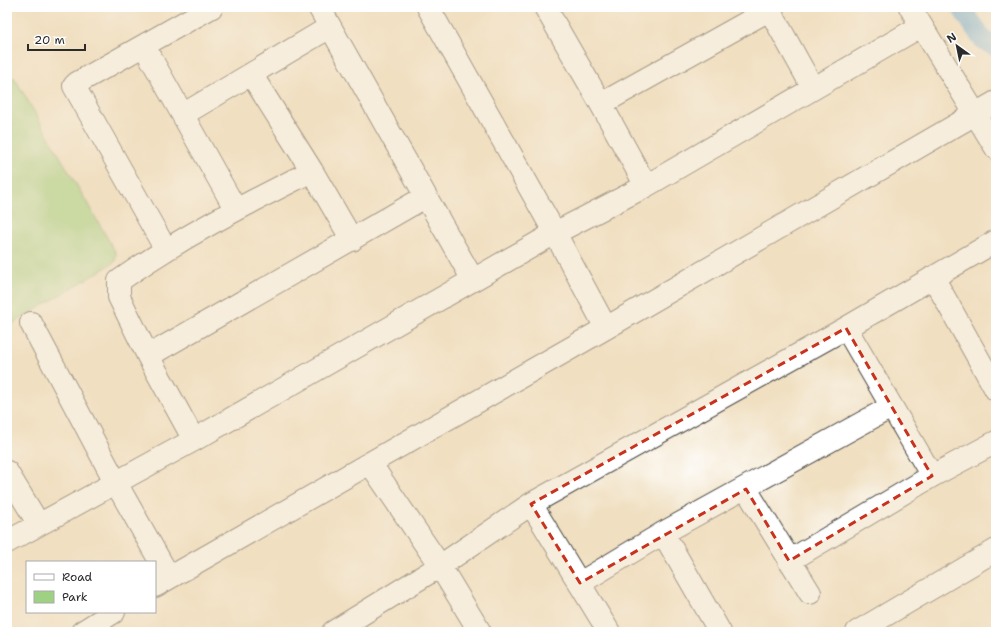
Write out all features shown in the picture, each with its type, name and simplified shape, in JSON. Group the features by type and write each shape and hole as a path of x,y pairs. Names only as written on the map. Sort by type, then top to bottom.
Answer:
{"street":[{"path":"166,250 74,86 76,83 212,7"},
{"path":"319,7 473,280"},
{"path":"428,7 555,233 606,328"},
{"path":"910,7 996,148"},
{"path":"601,104 768,8 814,88"},
{"path":"553,10 601,104 646,186"},
{"path":"7,542 194,440 555,233 646,186 921,26"},
{"path":"184,114 330,27"},
{"path":"144,46 184,114 236,210"},
{"path":"251,74 312,171 352,240"},
{"path":"156,569 162,582 606,328 996,102"},
{"path":"194,440 148,356 119,297 119,281 166,250 236,210 312,171"},
{"path":"148,356 425,197"},
{"path":"341,630 440,566 531,504 846,328 996,241"},
{"path":"933,278 996,390"},
{"path":"31,323 116,483 152,561"},
{"path":"846,328 932,476"},
{"path":"580,583 663,533 746,489 891,407"},
{"path":"789,561 932,476 996,442"},
{"path":"370,463 440,566 480,632"},
{"path":"7,472 38,524"},
{"path":"746,489 810,593"},
{"path":"531,504 609,632"},
{"path":"663,533 720,632"},
{"path":"857,632 996,550"},
{"path":"82,632 112,613"}],"highlighted area":[{"path":"846,328 932,476 789,561 746,489 580,583 531,504"}],"green space":[{"path":"14,77 116,253 115,262 7,327 7,82"}],"waterway":[{"path":"961,7 983,40 996,47"}]}
